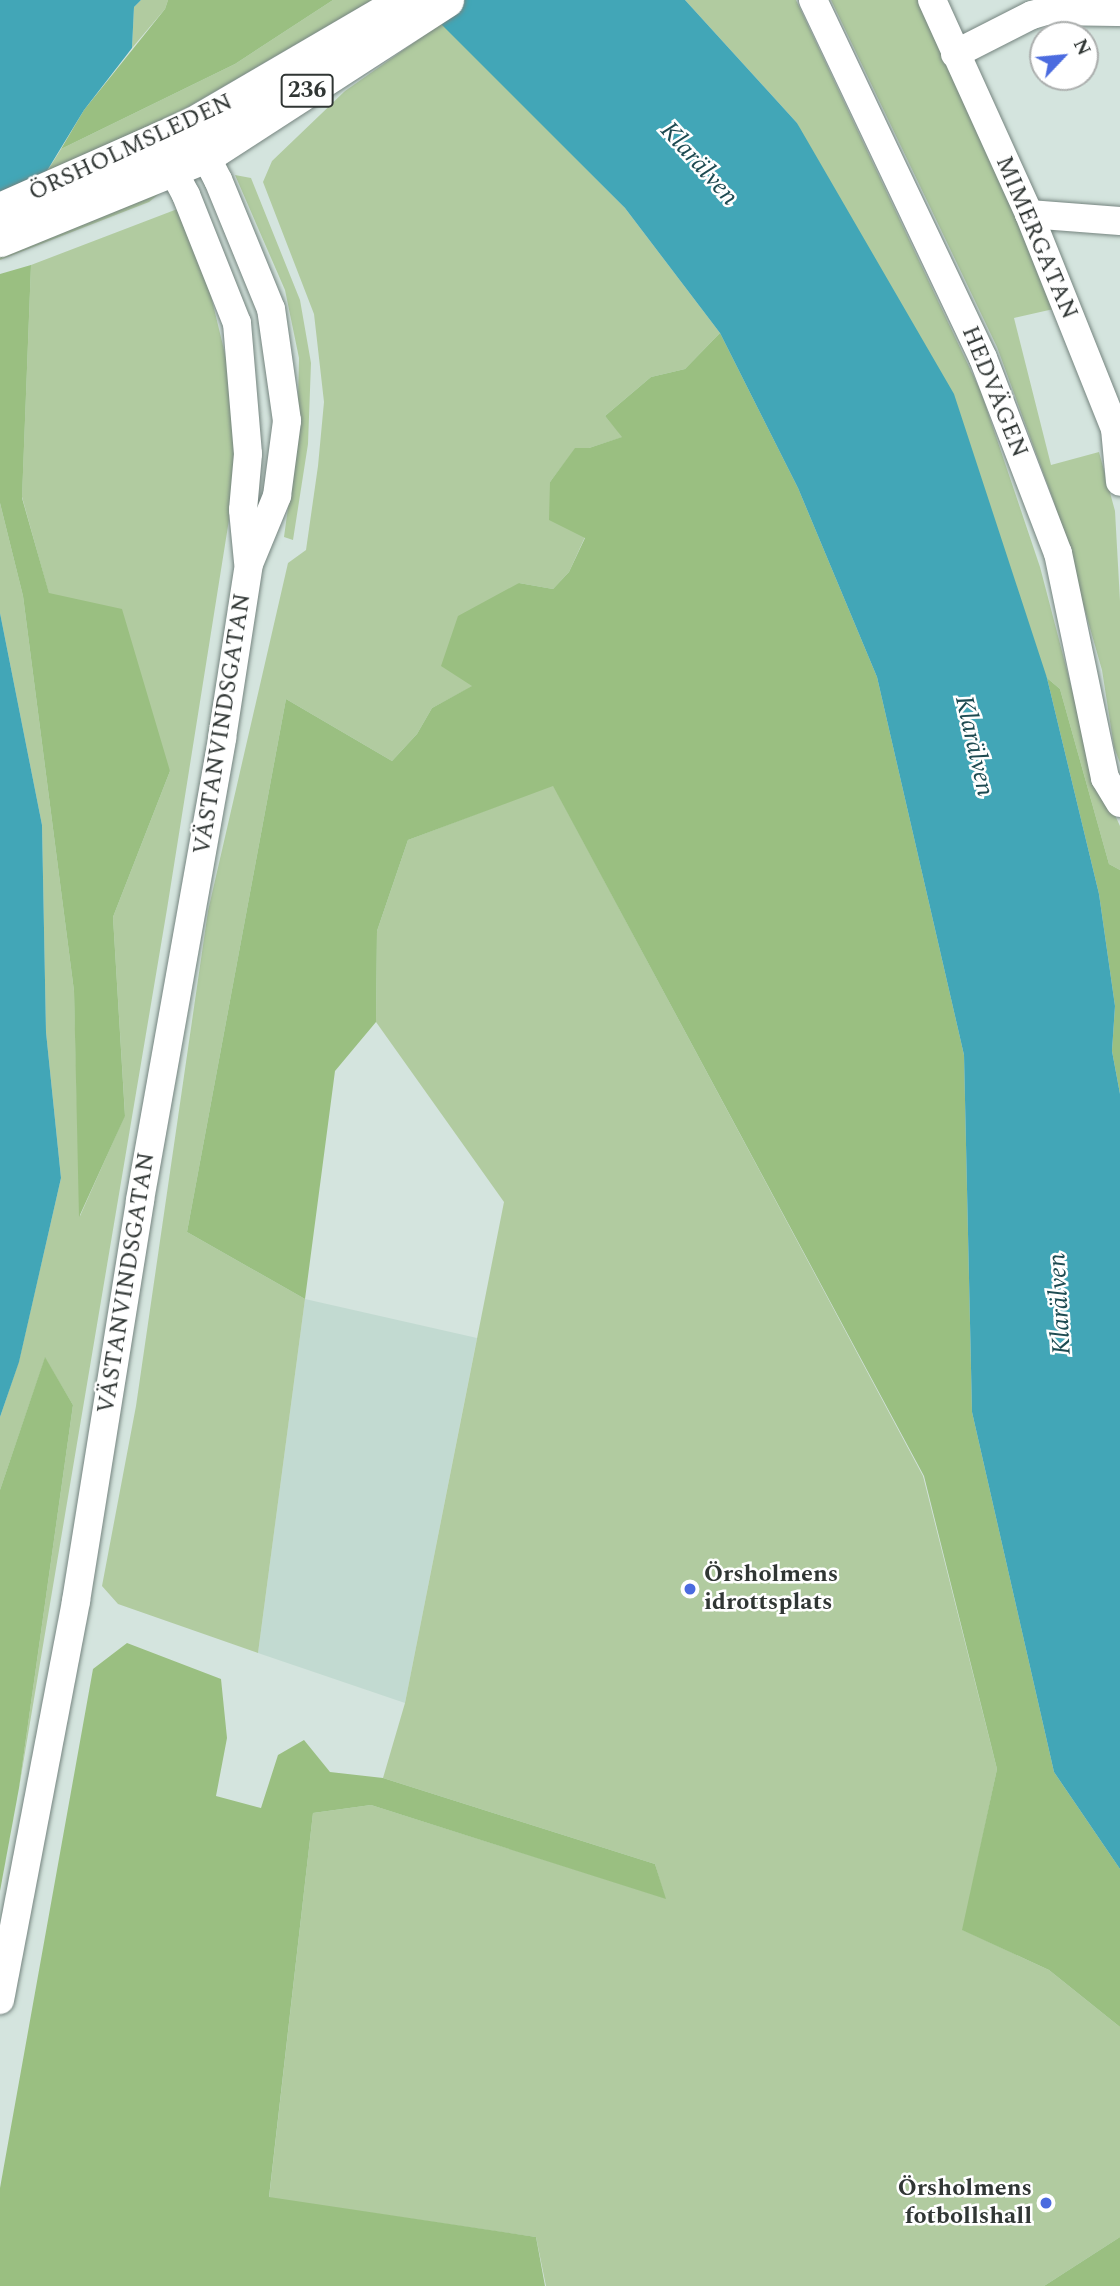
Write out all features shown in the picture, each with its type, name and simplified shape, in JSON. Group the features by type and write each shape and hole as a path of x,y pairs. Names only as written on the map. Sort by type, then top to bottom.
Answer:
{"main road":[{"name":"ÖRSHOLMSLEDEN","path":"0,239 65,212 164,155 198,141 403,11 446,0"},
{"name":"ÖRSHOLMSLEDEN","path":"0,210 92,170 164,155"}],"street":[{"name":"HEDVÄGEN","path":"813,0 984,358 1058,553 1105,778 1120,803"},
{"name":"MIMERGATAN","path":"932,0 1029,214 1117,430 1120,482"},
{"path":"956,54 1032,15 1046,11 1120,12"},
{"name":"VÄSTANVINDSGATAN","path":"0,2000 76,1601 140,1200 222,738 249,564 277,495 287,421 271,309 198,141"},
{"name":"VÄSTANVINDSGATAN","path":"164,155 186,195 237,323 248,454 243,510 249,564"},
{"path":"1029,214 1120,221"}],"shaded area":[{"path":"305,1299 477,1338 405,1703 258,1653"}],"green space":[{"path":"141,0 168,0 165,9 132,48 134,7"},
{"path":"168,0 333,0 235,64 61,149 84,110 165,9"},
{"path":"333,0 372,0 162,122 41,181 61,149 235,64"},
{"path":"685,0 796,0 981,392 1040,567 1092,766 1120,826 1120,870 1109,864 1060,689 1047,678 797,123"},
{"path":"831,0 918,0 1058,308 1014,318 1051,465 1099,452 1115,511 1120,601 1120,763 1114,747 1102,670 1054,502 997,347"},
{"path":"442,23 625,208 720,333 685,369 651,377 605,416 623,437 589,448 575,449 550,482 585,537 569,572 553,589 519,583 473,686 432,708 417,734 392,761 286,699 187,1232 305,1299 258,1653 118,1604 102,1586 136,1406 208,911 288,563 306,550 318,466 324,402 314,314 263,182 272,161 345,91"},
{"path":"235,175 251,178 300,300 311,363 308,444 293,540 284,537 297,442 299,358 285,290"},
{"path":"159,194 149,202 0,260 0,254 144,195"},
{"path":"180,208 203,263 233,387 235,482 167,909 19,1788 73,1405 45,1358 0,1490 0,1417 19,1361 61,1178 46,1032 42,825 0,613 0,503 23,596 74,991 80,1216 125,1115 113,917 170,771 49,594 22,497 31,265"},
{"path":"31,265 22,498 49,593 122,609 170,771 113,917 125,1116 79,1217 74,991 23,596 0,503 0,274"},
{"path":"720,333 798,488 877,677 964,1055 972,1412 1054,1772 1120,1869 1120,2027 1049,1970 962,1930 997,1769 924,1476 553,786 408,840 377,931 376,1022 335,1071 305,1299 187,1232 286,699 392,761 417,734 432,708 472,686 441,666 458,616 519,583 553,589 569,572 585,538 549,520 550,482 575,448 589,448 622,437 605,416 651,377 685,369"},
{"path":"1047,678 1060,689 1109,864 1120,870 1120,1094 1112,1051 1115,1006 1099,894"},
{"name":"Örsholmens idrottsplats","path":"553,785 923,1476 997,1769 963,1930 1049,1970 1120,2027 1120,2237 1044,2286 546,2286 536,2237 269,2198 313,1813 371,1805 665,1898 655,1864 383,1778 405,1703 504,1202 376,1022 377,931 408,840"},
{"path":"45,1357 73,1405 19,1788 0,1891 0,1490"},
{"path":"127,1643 221,1679 227,1738 216,1796 261,1808 278,1755 304,1740 330,1772 383,1778 655,1864 666,1899 371,1805 313,1813 269,2197 536,2237 545,2286 0,2286 0,2188 93,1669"},
{"path":"1120,2237 1120,2286 1044,2286"}],"water":[{"path":"0,0 141,0 134,7 132,48 84,110 0,248"},
{"name":"Klarälven","path":"417,0 685,0 797,123 954,394 1047,678 1099,894 1115,1006 1112,1051 1120,1094 1120,1869 1054,1772 972,1412 964,1055 877,677 798,488 720,333 625,208"},
{"path":"0,613 42,825 46,1032 61,1178 19,1362 0,1417"}],"place":[{"name":"Örsholmens idrottsplats","path":"690,1589"},
{"name":"Örsholmens fotbollshall","path":"1046,2203"}]}
